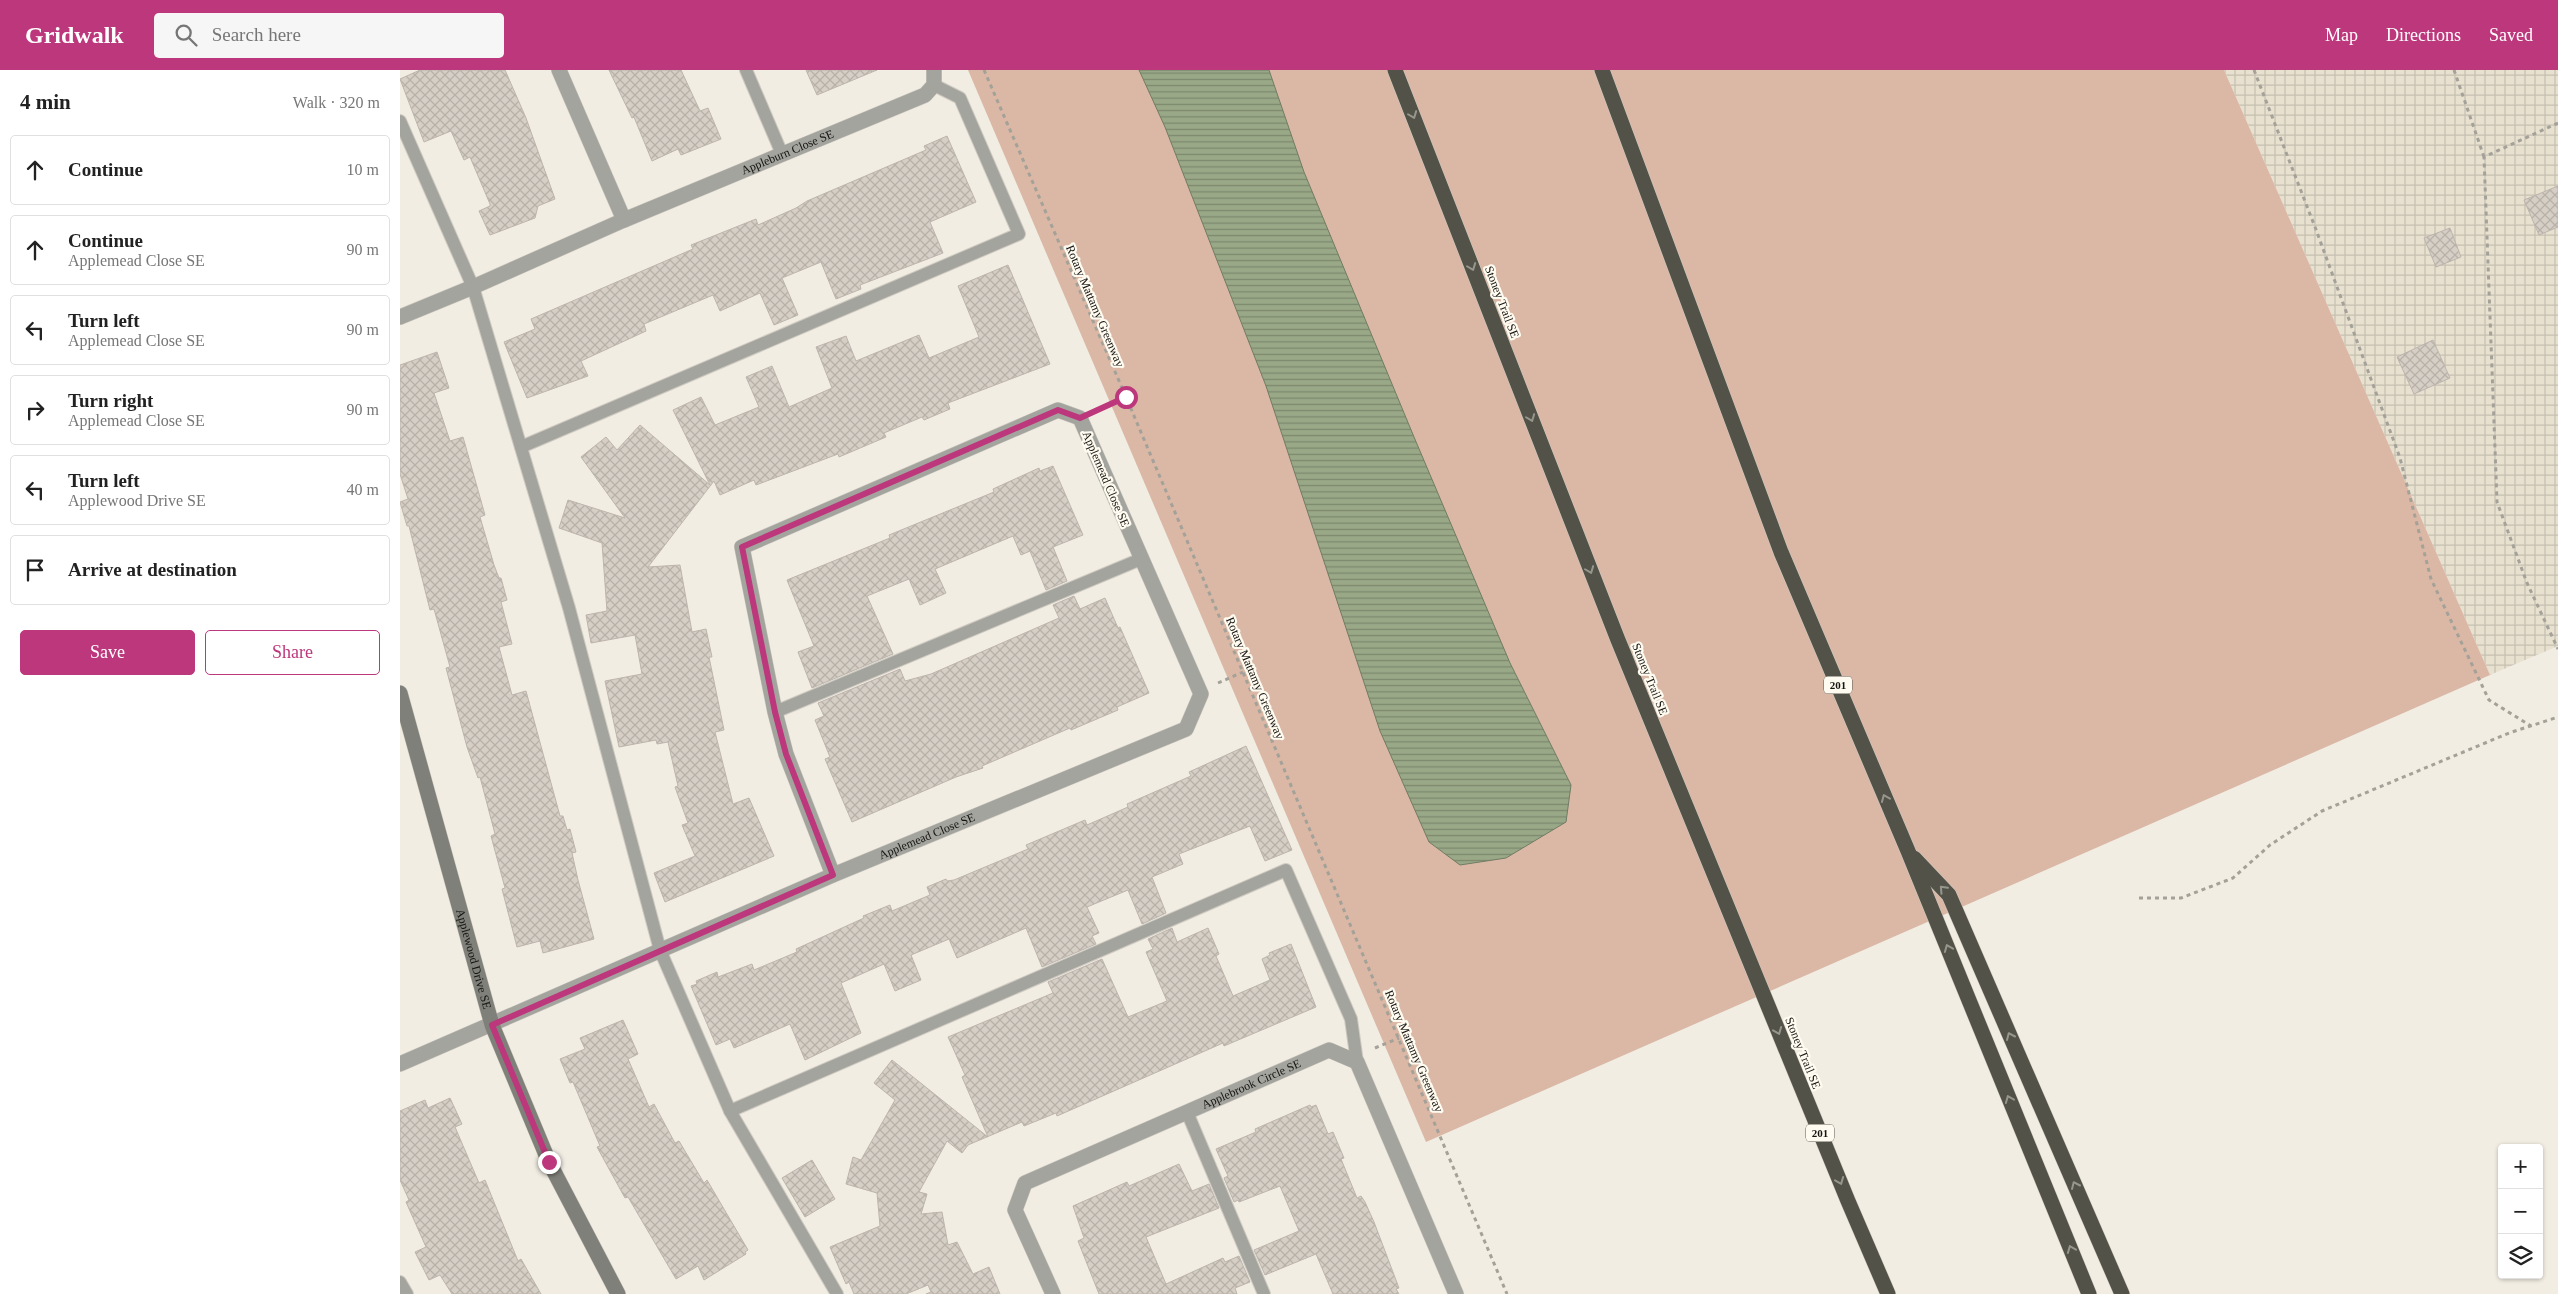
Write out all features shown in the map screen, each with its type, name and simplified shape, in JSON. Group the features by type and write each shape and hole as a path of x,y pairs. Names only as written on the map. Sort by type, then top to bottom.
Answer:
{"highway":[{"name":"Stoney Trail SE","path":"1396,70 1618,640 1883,1286 1888,1294"},
{"name":"201","path":"1602,70 1781,552 1908,850 2090,1294"},
{"path":"1908,850 1949,895 2122,1294"}],"street":[{"path":"559,70 624,220"},
{"name":"Appleburn Close SE","path":"400,317 624,220 925,95 934,78"},
{"name":"Applemead Close SE","path":"400,1064 833,875 1186,729 1201,694 1080,418 1058,410 742,547 775,712 786,754 833,875"},
{"name":"Applewood Drive SE","path":"400,693 492,1025 549,1162 618,1294"},
{"name":"Applebrook Circle SE","path":"1053,1294 1015,1210 1025,1183 1329,1050 1357,1062"},
{"path":"1357,1062 1456,1294"}],"lane":[{"path":"746,70 782,154"},
{"path":"520,447 1019,234 960,98 934,78"},
{"path":"400,121 473,287 569,608 660,950 730,1111 838,1294"},
{"path":"775,712 1141,560"},
{"path":"730,1111 1286,870 1351,1019 1357,1062"},
{"path":"1187,1112 1264,1294"},
{"path":"400,1282 407,1294"}],"path":[{"name":"Rotary Mattamy Greenway","path":"984,70 1126,397 1507,1294"},
{"path":"2254,70 2315,227 2400,458 2431,578 2489,700 2531,726"},
{"path":"2454,70 2484,157 2497,502 2527,583 2558,649"},
{"path":"2484,157 2558,124"},
{"path":"1080,418 1126,397"},
{"path":"1201,694 1220,681 1243,672"},
{"path":"2139,898 2181,898 2232,878 2270,845 2322,811 2531,726 2558,717"}],"shaded area":[{"path":"968,70 2224,70 2490,675 1426,1142"},
{"path":"1139,70 1269,70 1304,172 1414,437 1510,663 1571,785 1566,822 1506,858 1460,865 1429,842 1380,731 1266,386 1165,127"},
{"path":"2224,70 2558,70 2558,646 2490,675"}],"building":[{"path":"420,70 505,70 526,118 555,199 538,206 535,218 490,235 479,211 490,206 490,204 470,157 464,160 451,131 424,142 400,79"},
{"path":"609,70 681,70 700,111 708,108 721,139 681,155 678,149 652,161 634,117 632,118"},
{"path":"806,70 877,70 817,95"},
{"path":"947,136 976,202 930,222 943,253 860,285 861,289 836,299 821,262 782,278 798,315 774,325 760,293 720,311 713,295 644,324 646,331 581,361 588,376 527,398 504,342 535,329 531,319 693,249 691,245 756,219 758,225 807,201 926,150 924,146"},
{"path":"2558,186 2558,227 2539,235 2524,200"},
{"path":"2450,228 2461,257 2436,267 2424,238"},
{"path":"1008,265 1050,364 948,403 950,409 924,420 922,417 884,433 886,437 839,457 838,454 756,485 754,480 720,495 714,481 648,567 680,565 692,632 706,629 712,657 709,657 724,730 715,732 733,804 749,798 774,856 665,902 654,873 695,856 682,825 688,823 675,787 678,786 668,742 657,744 656,740 619,747 605,681 642,674 635,635 591,643 586,615 607,611 602,543 559,528 568,500 625,518 581,457 606,437 617,450 640,425 710,485 673,410 701,397 715,425 759,407 746,377 772,366 789,407 832,388 816,347 846,336 856,361 919,335 929,358 979,337 958,286"},
{"path":"2433,340 2450,378 2414,394 2397,357"},
{"path":"437,352 449,388 434,393 450,441 463,437 485,515 480,517 494,565 499,578 501,578 507,600 501,602 512,644 499,647 512,695 526,691 560,816 563,816 567,830 570,829 576,852 572,853 594,939 543,953 540,941 517,947 502,889 505,888 491,836 495,834 480,777 478,778 467,747 446,668 450,667 434,609 430,610 409,526 407,526 400,502 408,499 400,474 400,365"},
{"path":"1053,466 1083,535 1053,547 1067,581 1046,590 1030,551 1021,555 1013,536 935,569 946,593 920,605 909,579 867,596 893,654 812,688 798,652 814,646 787,580 890,538 889,535 994,492 993,489 1039,468 1040,471"},
{"path":"1074,596 1080,609 1105,598 1149,693 1117,707 1118,710 1071,730 1070,728 982,766 983,768 956,777 852,822 825,759 830,757 815,720 824,716 818,703 900,669 905,681 931,674 1059,618 1053,605"},
{"path":"1246,746 1292,850 1265,861 1250,826 1179,854 1183,864 1152,877 1166,913 1142,924 1128,890 1087,907 1099,933 1092,936 1096,944 1042,967 1026,928 957,958 949,939 911,955 921,980 895,991 884,964 841,983 861,1033 805,1060 790,1024 734,1048 730,1039 716,1045 691,986 697,984 696,981 717,972 718,977 752,964 754,970 797,952 796,949 864,918 863,916 890,905 892,911 930,895 927,887 946,879 947,881 954,880 1028,849 1026,845 1085,820 1087,825 1128,807 1127,804 1191,776 1189,772"},
{"path":"1172,928 1177,942 1208,928 1219,954 1216,956 1233,996 1270,980 1262,959 1270,955 1269,953 1291,944 1316,1007 1224,1046 1223,1043 1057,1116 1056,1113 1024,1126 1022,1122 988,1137 962,1077 965,1075 948,1037 1053,993 1048,982 1102,959 1128,1017 1167,1001 1146,952 1153,949 1148,939"},
{"path":"623,1020 638,1054 628,1059 649,1107 654,1104 675,1143 679,1141 704,1183 707,1180 748,1250 745,1252 746,1254 704,1280 698,1266 676,1279 628,1197 625,1198 597,1147 600,1146 573,1082 570,1083 560,1059 585,1049 580,1038"},
{"path":"892,1060 988,1137 968,1145 962,1153 947,1141 919,1192 927,1194 921,1214 942,1212 948,1245 957,1242 973,1274 989,1267 1000,1294 926,1294 931,1292 928,1285 906,1294 854,1294 849,1282 846,1284 830,1247 880,1226 877,1193 846,1184 853,1157 861,1160 895,1100 874,1083"},
{"path":"450,1098 462,1124 455,1127 479,1183 485,1180 518,1261 521,1259 541,1294 452,1294 440,1275 429,1280 415,1252 426,1247 406,1202 409,1200 400,1180 400,1111 425,1100 428,1108"},
{"path":"1310,1105 1311,1107 1316,1105 1328,1134 1333,1132 1344,1158 1341,1159 1357,1198 1361,1196 1374,1222 1399,1288 1396,1289 1399,1294 1333,1294 1316,1254 1265,1275 1254,1250 1299,1231 1280,1186 1239,1202 1238,1200 1234,1202 1224,1178 1228,1176 1216,1149 1256,1132 1255,1129"},
{"path":"812,1160 835,1199 805,1217 782,1178"},
{"path":"1179,1164 1192,1191 1209,1184 1219,1208 1146,1237 1166,1284 1223,1258 1225,1262 1239,1256 1250,1282 1235,1288 1237,1294 1099,1294 1078,1241 1084,1238 1073,1206 1127,1182 1129,1186"}],"route":[{"path":"549,1162 492,1025 833,875 786,754 775,712 742,547 1058,410 1080,418 1126,397"}]}
